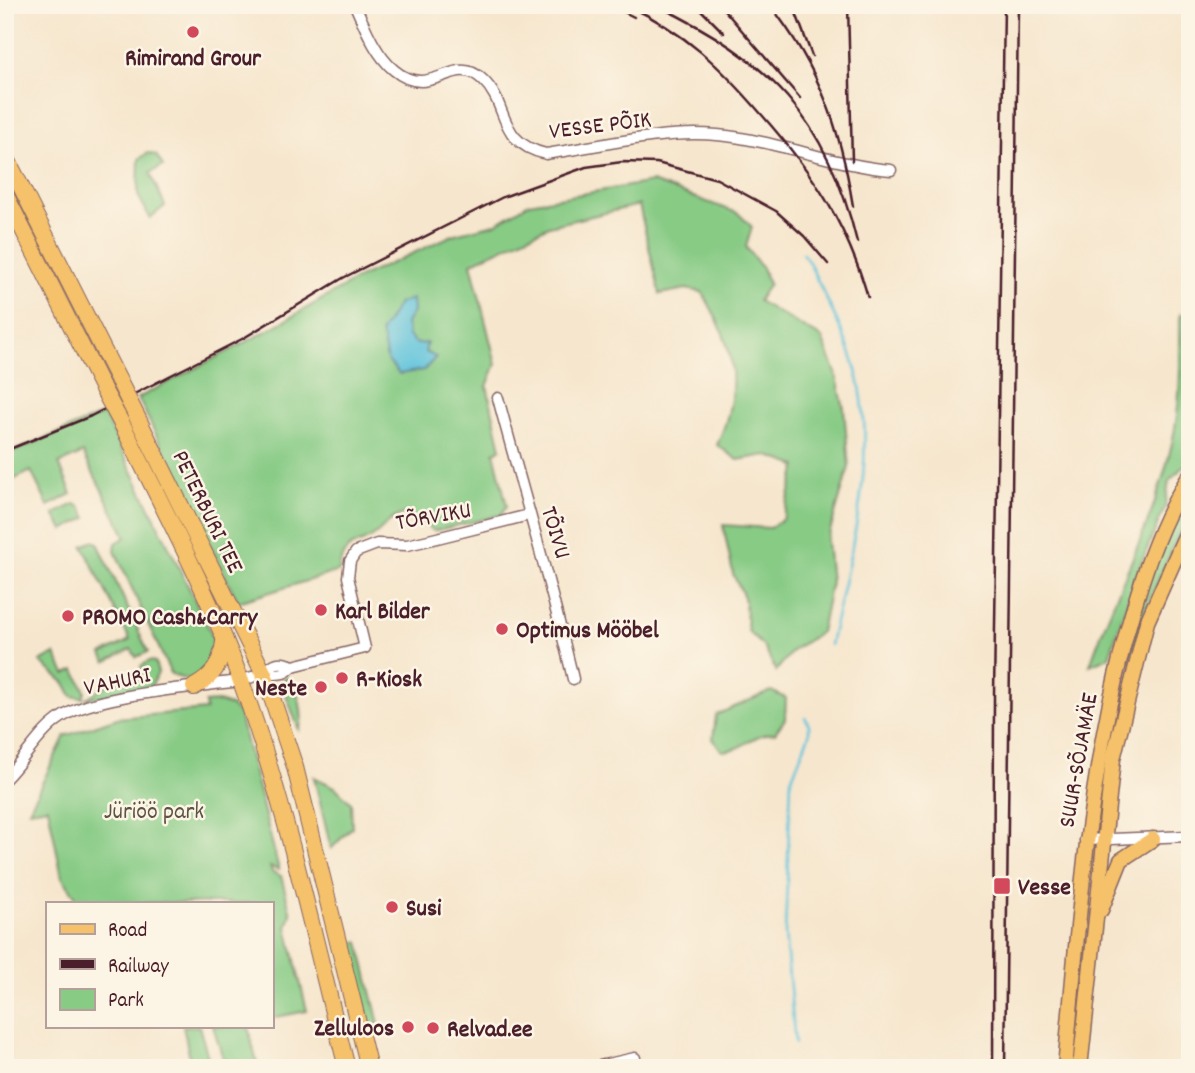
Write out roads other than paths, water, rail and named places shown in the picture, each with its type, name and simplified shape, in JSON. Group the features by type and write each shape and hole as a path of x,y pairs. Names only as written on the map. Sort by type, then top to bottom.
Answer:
{"highway":[{"name":"PETERBURI TEE","path":"5,155 264,674 295,767 369,1068"},
{"name":"PETERBURI TEE","path":"5,194 124,428 225,640 272,774 347,1068"},
{"path":"194,687 207,680 220,665 225,640"},
{"path":"338,1034 341,1068"}],"main road":[{"name":"SUUR-SÕJAMÄE","path":"1065,1068 1085,840 1096,762 1137,591 1189,477"},
{"name":"SUUR-SÕJAMÄE","path":"1080,1068 1102,840 1113,759 1147,622 1190,525"},
{"path":"1094,927 1114,871 1121,860 1153,839"}],"street":[{"name":"VESSE PÕIK","path":"355,5 378,52 393,69 410,80 427,82 455,69 473,72 484,81 515,138 528,150 546,154 682,134 718,135 853,167 891,170"},
{"name":"TÕIVU","path":"498,398 529,515 552,585 573,679"},
{"name":"TÕRVIKU","path":"350,561 356,552 365,547 407,545 529,515"},
{"name":"VAHURI","path":"5,779 49,727 74,711 194,687 241,681 264,674 286,674 293,666 365,648 348,577 350,561"},
{"path":"1085,840 1190,836"},
{"path":"590,1068 635,1058"}],"water":[{"path":"412,299 413,312 406,323 408,336 417,344 427,343 425,352 436,357 424,370 399,374 387,360 381,332 399,303"}],"waterway":[{"path":"802,253 810,264 851,355 860,387 864,420 865,452 858,517 830,645"},
{"path":"795,1044 785,933 791,780 809,735 809,725 805,717"}],"railway":[{"path":"610,5 634,17"},
{"path":"627,5 667,27 701,52 747,97 780,136 826,200 849,245 868,297"},
{"path":"656,5 731,47 788,97 829,160 857,242"},
{"path":"696,5 724,33"},
{"path":"720,5 800,98"},
{"path":"770,5 802,52 825,100 842,150 853,206"},
{"path":"793,5 812,56"},
{"path":"848,5 852,161"},
{"path":"993,1068 994,694 1004,5"},
{"path":"1005,1068 1018,5"},
{"path":"5,451 91,416 242,339 343,278 503,197 586,167 622,162 657,163 717,179 776,211 804,236 828,264"}],"place":[{"name":"Rimirand Grour","path":"193,32"},
{"name":"Karl Bilder","path":"321,610"},
{"name":"PROMO Cash&Carry","path":"68,616"},
{"name":"Optimus Mööbel","path":"502,629"},
{"name":"R-Kiosk","path":"342,678"},
{"name":"Neste","path":"321,687"},
{"name":"Vesse","path":"1002,886"},
{"name":"Susi","path":"392,907"},
{"name":"Zelluloos","path":"408,1027"},
{"name":"Relvad.ee","path":"433,1028"}],"park label":[{"name":"Jüriöö park","path":"154,810"}]}
